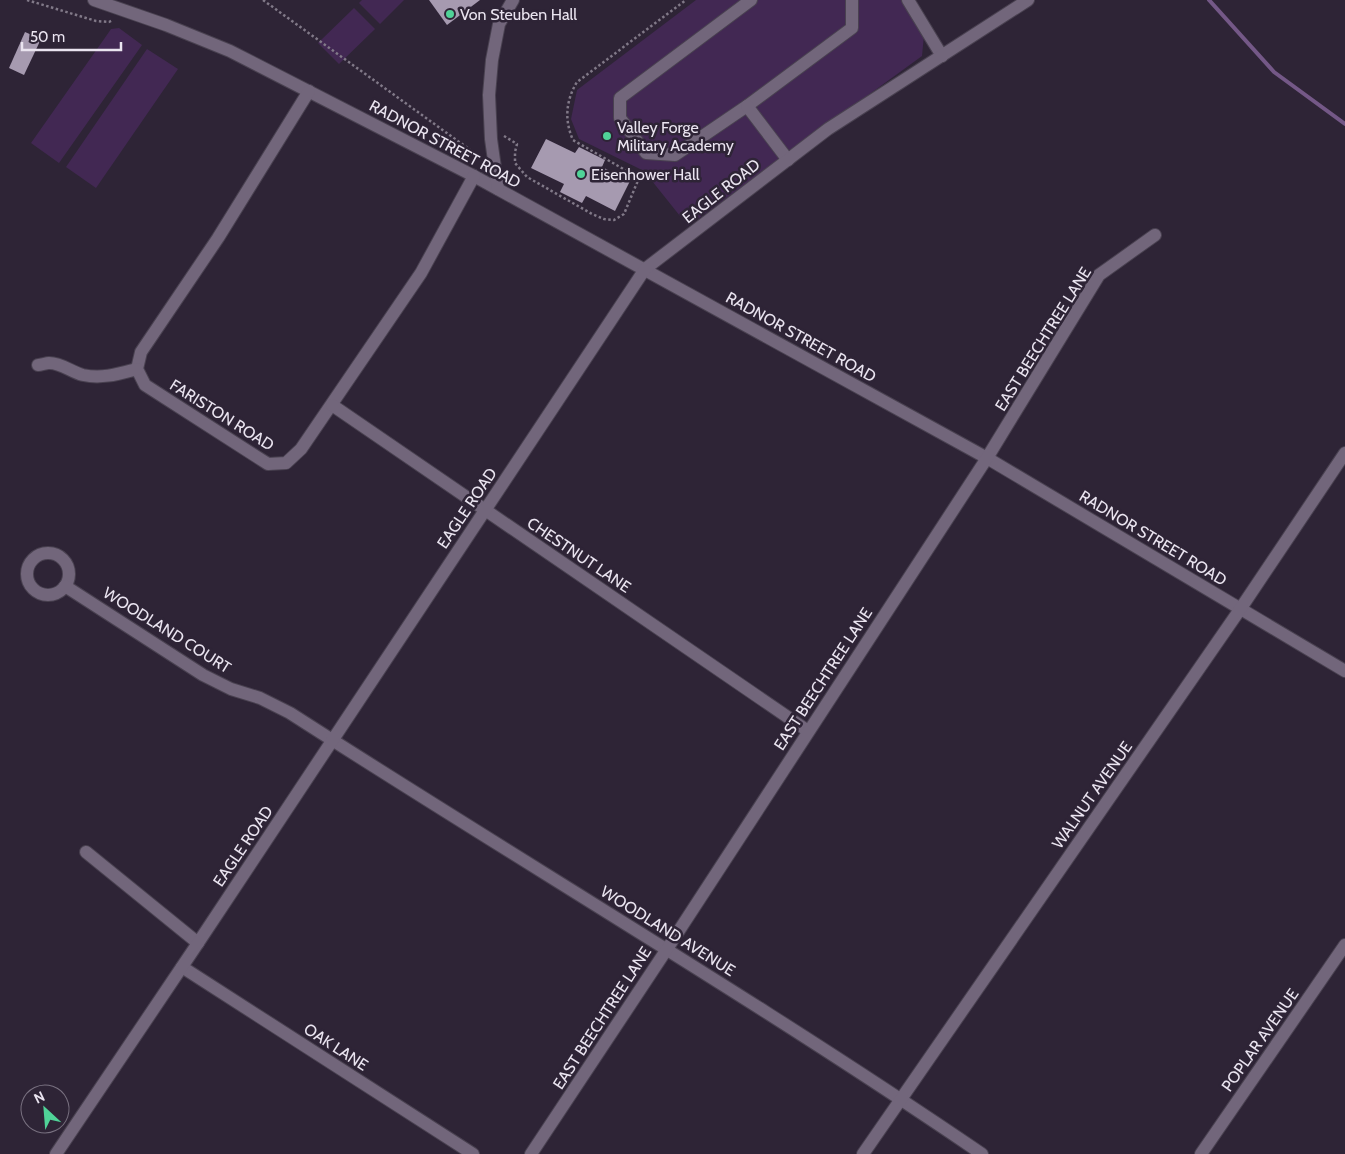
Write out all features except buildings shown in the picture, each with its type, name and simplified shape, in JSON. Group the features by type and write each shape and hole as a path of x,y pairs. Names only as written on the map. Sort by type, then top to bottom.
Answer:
{"street":[{"name":"RADNOR STREET ROAD","path":"94,0 166,25 230,51 474,176 987,458 1345,671"},
{"path":"498,189 490,128 489,95 492,60 499,24 513,0"},
{"path":"751,0 620,98 620,118 646,153 675,155 746,106 852,28 852,0"},
{"path":"908,0 942,56"},
{"name":"EAGLE ROAD","path":"56,1154 645,270 828,129 1028,0"},
{"path":"38,365 49,363 61,365 80,374 98,377 112,376 137,369 141,352 218,238 309,91"},
{"path":"746,106 788,160"},
{"name":"FARISTON ROAD","path":"137,369 145,385 268,464 286,463 301,449 421,273 474,176"},
{"name":"EAST BEECHTREE LANE","path":"531,1154 987,458 1100,275 1155,235"},
{"name":"CHESTNUT LANE","path":"332,405 808,731"},
{"name":"WALNUT AVENUE","path":"863,1154 1345,453"},
{"name":"WOODLAND COURT","path":"65,586 203,675 231,689 260,698 290,713 333,740"},
{"name":"WOODLAND AVENUE","path":"333,740 666,949 901,1099 982,1154"},
{"path":"86,852 198,943"},
{"name":"POPLAR AVENUE","path":"1201,1154 1345,945"},
{"name":"OAK LANE","path":"182,967 473,1154"}],"path":[{"path":"27,0 96,21 109,22 126,11"},
{"path":"263,0 494,168"},
{"path":"490,128 518,144 515,152 515,163 527,177 604,219 614,220 624,214 639,178 573,140 569,132 568,122 570,93 577,82 686,0"}],"shaded area":[{"path":"362,0 404,0 380,24 359,3"},
{"path":"696,0 901,0 924,35 922,56 688,226 644,171 579,139 571,119 577,90"},
{"path":"354,8 375,29 339,64 318,43"},
{"path":"119,28 142,45 59,163 31,143 111,29"},
{"path":"147,49 178,69 96,188 66,167"}],"waterway":[{"path":"1209,0 1274,72 1345,124"}],"place":[{"name":"Von Steuben Hall","path":"450,14"},
{"name":"Valley Forge Military Academy","path":"607,136"},
{"name":"Eisenhower Hall","path":"581,174"}]}
